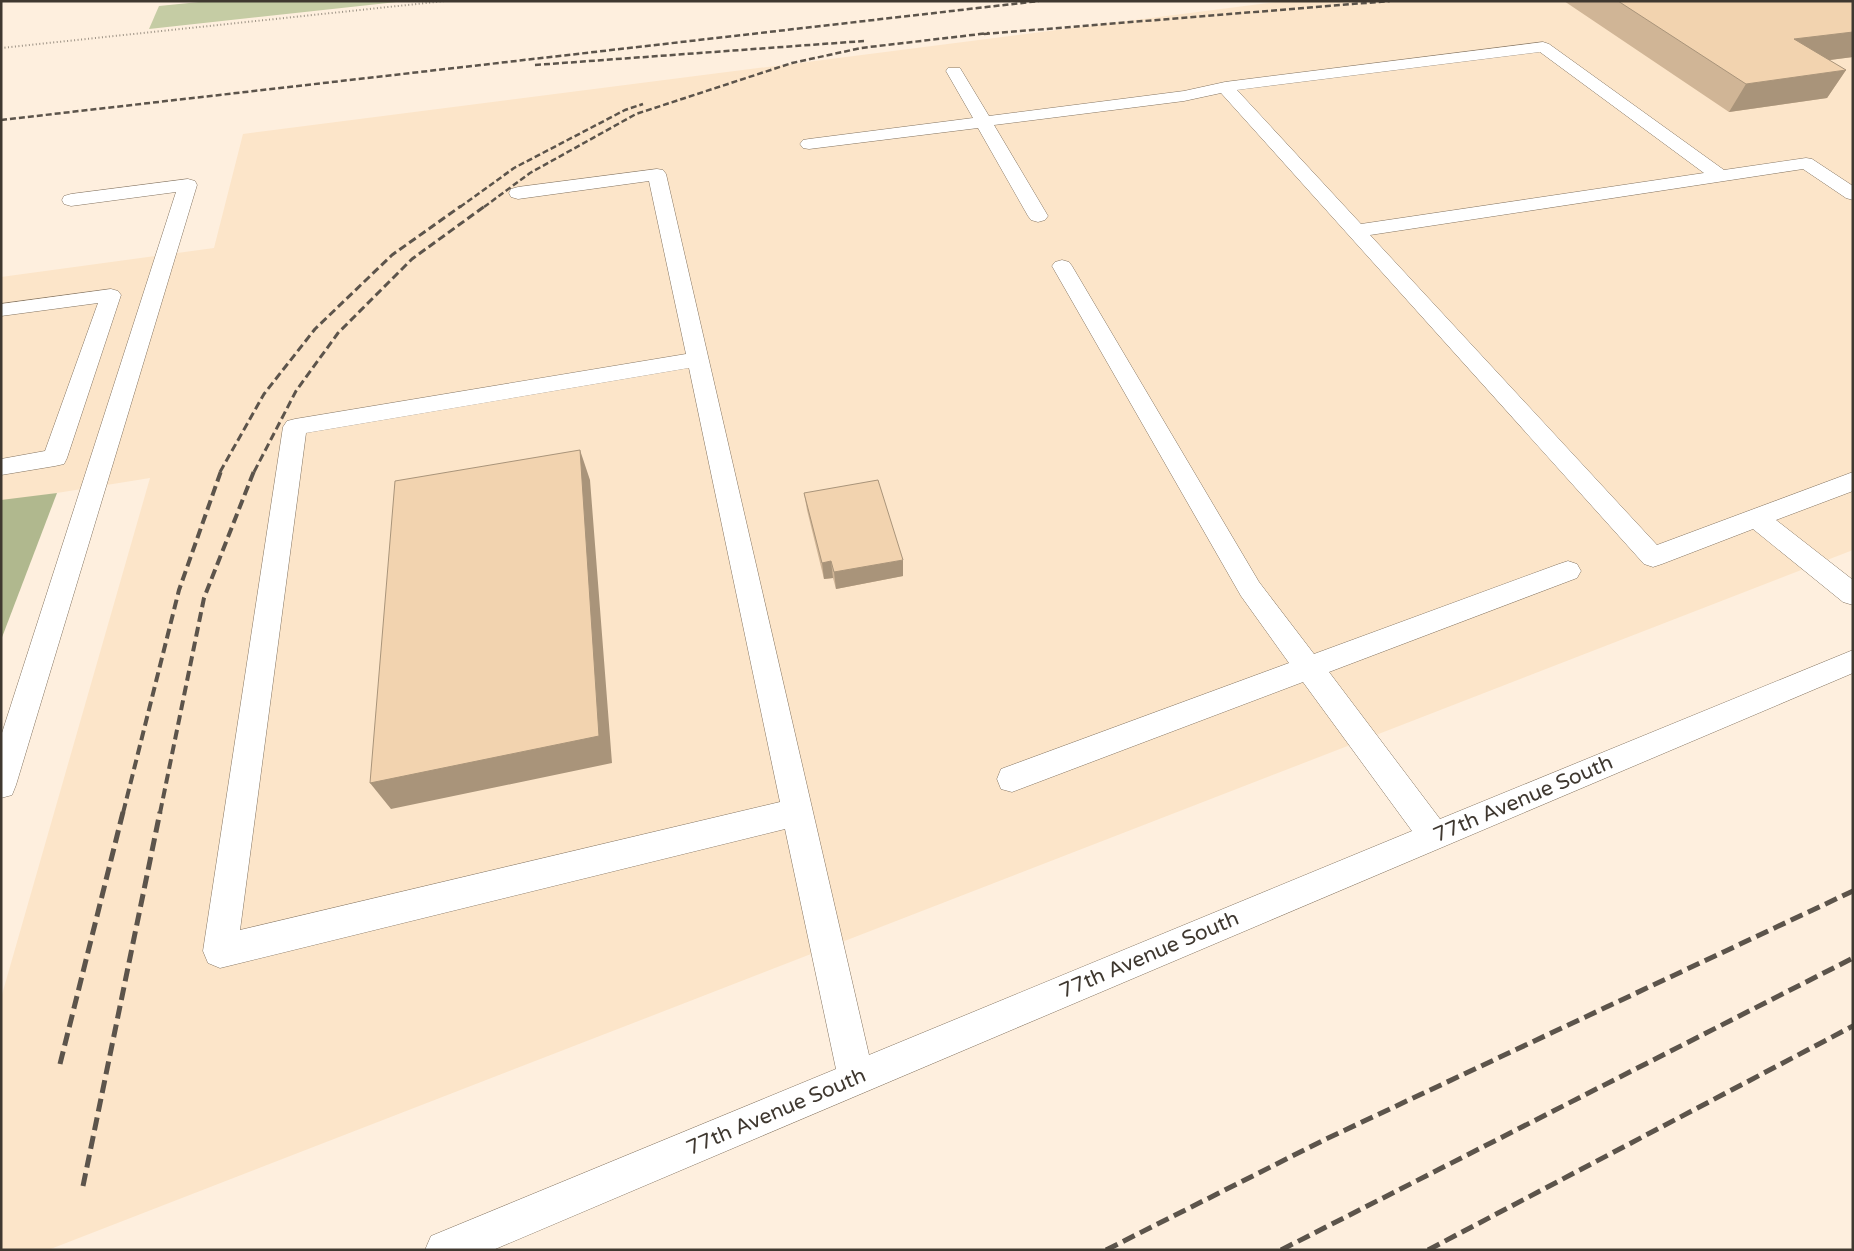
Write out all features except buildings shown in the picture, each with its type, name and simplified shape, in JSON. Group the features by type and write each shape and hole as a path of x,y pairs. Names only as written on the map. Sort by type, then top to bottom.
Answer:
{"street":[{"path":"809,144 1184,96 1225,87 1543,47 1720,176"},
{"path":"954,71 1038,216"},
{"path":"1225,87 1653,557 1853,481"},
{"path":"1356,232 1806,163 1853,194"},
{"path":"518,193 657,174 856,1078"},
{"path":"1,467 55,458 107,372 188,184 70,200"},
{"path":"1062,266 1250,589 1434,836"},
{"path":"1,310 111,294 107,372 1,784"},
{"path":"698,359 295,427 220,951 798,812"},
{"path":"1756,518 1853,595"},
{"path":"1012,779 1568,571"},
{"name":"77th Avenue South","path":"446,1250 1853,661"}],"path":[{"path":"1,48 446,1"}],"shaded area":[{"path":"1283,1 1853,1 1853,550 48,1250 1,1250 1,998 150,478 1,502 1,277 214,248 243,134"}],"green space":[{"path":"209,1 406,1 149,29 159,6"},
{"path":"57,493 1,640 1,500"}],"railway":[{"path":"1,120 1039,1"},
{"path":"984,34 1390,1"},
{"path":"484,207 530,173 636,114 792,63 861,48 989,33"},
{"path":"535,65 864,41"},
{"path":"460,207 514,168 625,110 643,104"},
{"path":"220,472 264,394 315,329 392,255 461,206"},
{"path":"254,472 296,391 338,333 412,259 485,206"},
{"path":"123,813 179,590 221,471"},
{"path":"160,813 204,598 254,471"},
{"path":"60,1064 123,812"},
{"path":"83,1186 160,812"},
{"path":"1106,1250 1326,1139 1853,891"},
{"path":"1281,1250 1853,958"},
{"path":"1428,1250 1853,1026"}]}
